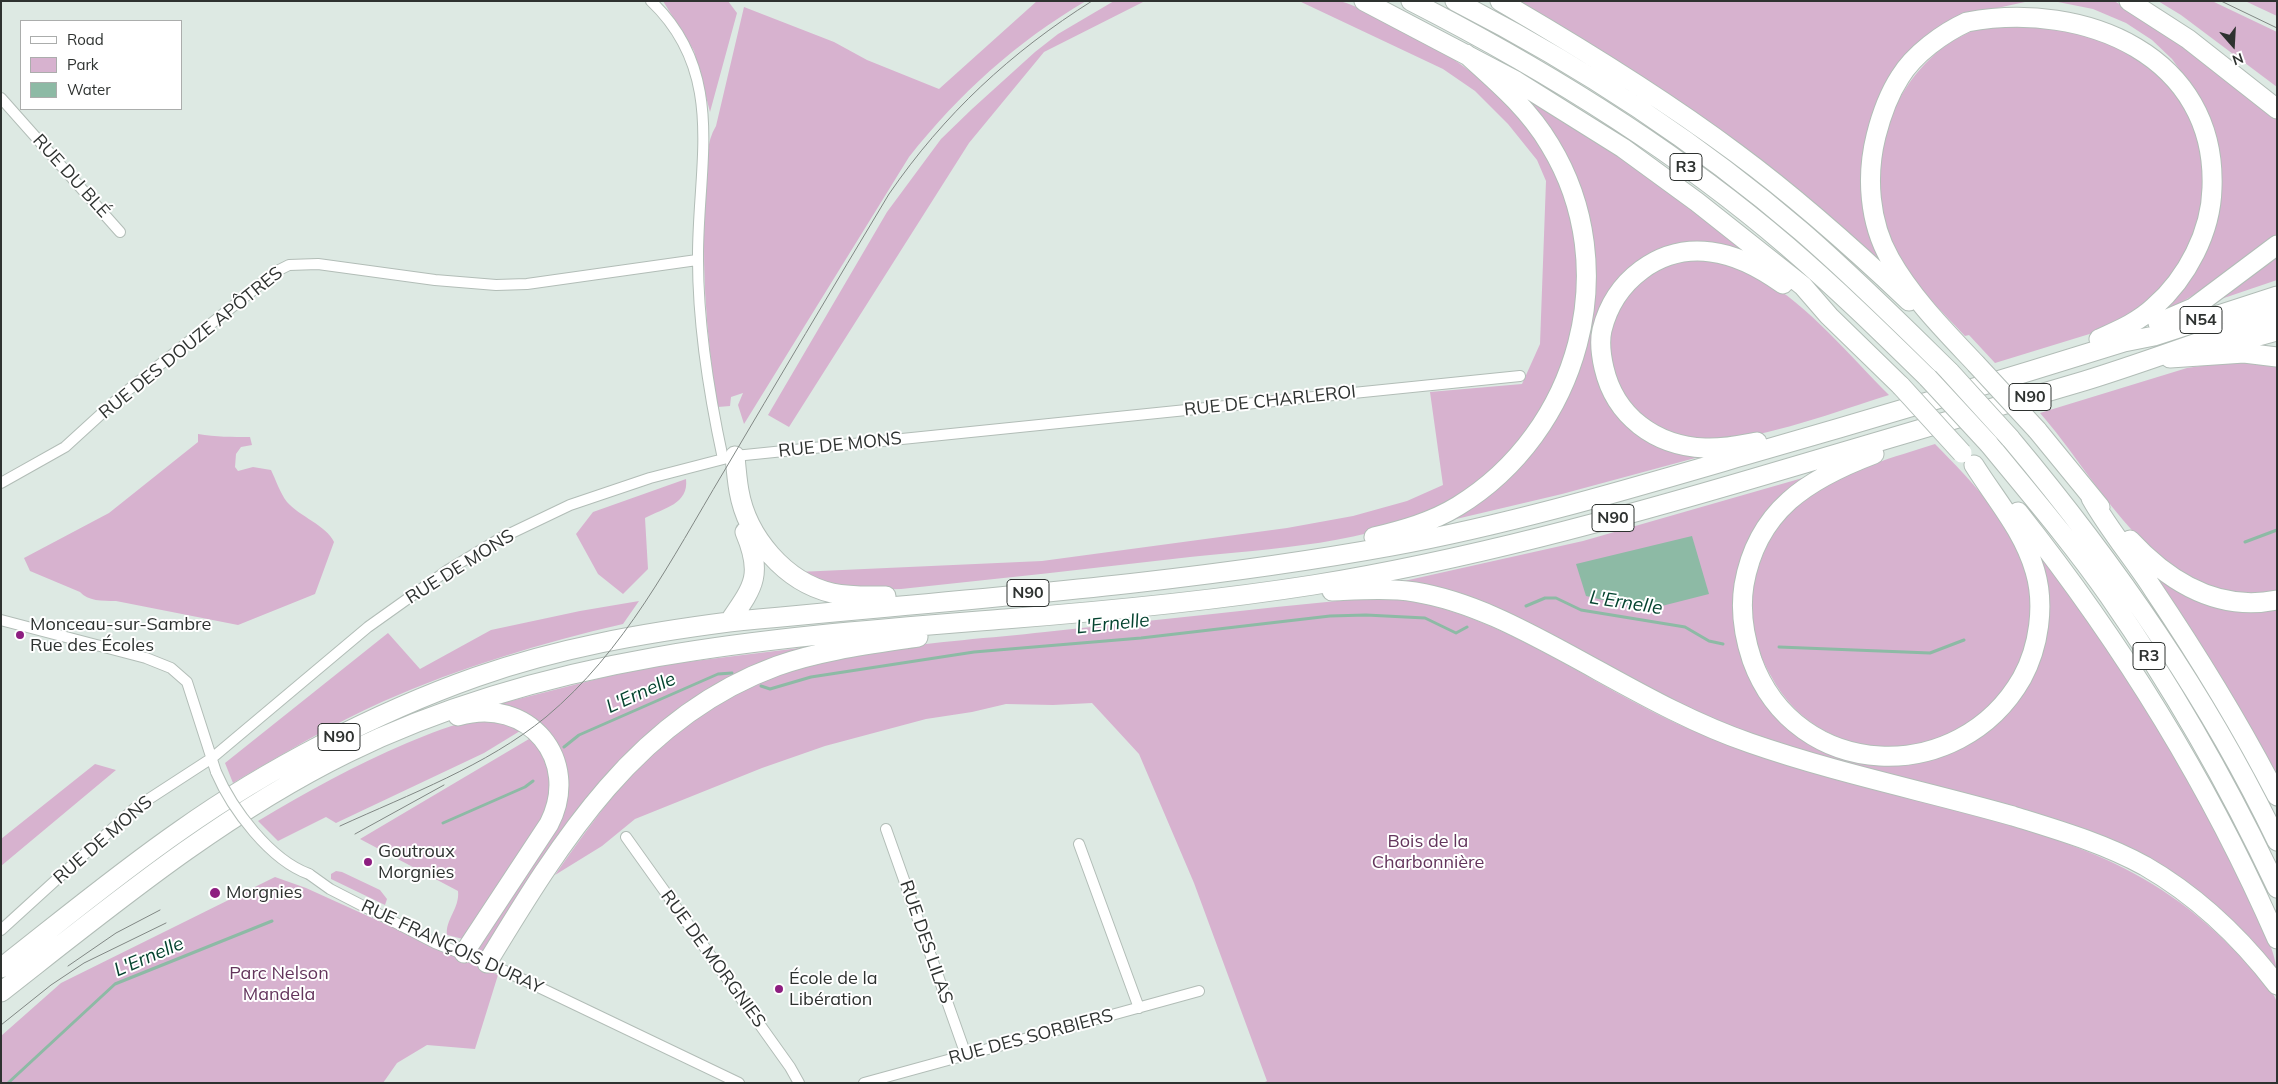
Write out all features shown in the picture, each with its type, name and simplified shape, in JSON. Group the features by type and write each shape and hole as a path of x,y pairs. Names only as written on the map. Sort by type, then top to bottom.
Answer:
{"highway":[{"path":"1364,1 1516,81 1623,148 1697,202 1802,286 1829,316 1901,386 1968,459 1990,478 2034,532 2124,656 2202,785 2277,939"},
{"name":"R3","path":"1410,1 1554,78 1633,130 1711,186 1787,245 1861,312 1928,378 1989,444 2041,506 2108,595 2162,675 2251,833 2277,888"},
{"name":"R3","path":"1455,1 1561,59 1644,112 1724,170 1800,230 1874,297 1950,372 2010,438 2058,495 2130,591 2177,663 2224,742 2277,840"},
{"path":"1500,1 1577,45 1737,154 1822,222 1918,309 1934,320"},
{"path":"2129,1 2158,18 2227,68 2277,109"},
{"path":"2074,358 2095,341 2129,325 2154,307 2192,259 2205,230 2212,204 2210,150 2203,122 2179,77 2161,55 2141,38 2112,21 2085,12 2053,7 2022,6 1987,13 1951,29 1924,50 1900,76 1881,119 1872,153 1871,192 1873,214 1889,258 1934,320 2037,430 2091,498 2153,563 2192,590 2225,600 2240,602 2277,600"},
{"path":"1323,558 1360,541 1426,522 1458,506 1483,488 1526,448 1543,422 1559,397 1572,366 1580,338 1586,308 1587,271 1585,240 1577,207 1565,174 1551,146 1532,116 1510,93 1466,54"},
{"path":"2227,68 2247,74 2277,96"},
{"path":"2124,342 2150,327 2193,308 2277,245"},
{"path":"1807,438 1778,438 1740,445 1705,448 1654,436 1629,417 1616,401 1606,378 1600,354 1602,331 1611,306 1623,287 1637,272 1657,260 1681,252 1710,252 1737,259 1768,273 1829,316"},
{"name":"N54","path":"2124,342 2154,336 2277,296"},
{"name":"N54","path":"2149,361 2180,348 2277,315"},
{"name":"N90","path":"1,992 124,896 194,845 276,792 345,754 415,723 483,698 560,676 658,655 923,624 1005,619 1311,585 1462,556 1642,511 2149,361 2183,357 2277,331"},
{"name":"N90","path":"1,968 182,829 267,776 337,738 476,677 555,653 654,632 729,622 1228,573 1323,558 1484,526 1636,487 1807,438 2124,342"},
{"path":"2183,357 2244,353 2277,357"},
{"path":"1910,432 1877,453 1839,468 1814,481 1790,498 1772,518 1756,544 1747,566 1743,593 1743,620 1746,643 1756,669 1766,690 1780,708 1800,726 1824,740 1850,751 1876,756 1906,756 1931,752 1958,741 1983,724 2000,709 2014,691 2029,666 2036,641 2039,618 2039,588 2035,570 2019,531 1968,459"},
{"path":"729,458 739,492 756,537 789,572 807,584 832,593 860,596 894,596 919,604"},
{"path":"729,458 737,516 754,554 755,576 748,595 729,622"},
{"path":"2091,498 2104,521 2144,574 2199,658 2229,707 2277,796"},
{"path":"1311,585 1331,591 1379,589 1415,592 1445,599 1526,631 1666,707 1746,742 1832,769 2067,832 2106,848 2146,867 2201,905 2238,938 2277,985"},
{"path":"487,963 563,843 612,781 673,723 705,701 778,666 812,656 978,628 1005,619"},
{"path":"415,723 443,721 480,712 505,714 517,718 541,738 557,766 561,778 558,803 550,824 464,953"}],"street":[{"path":"650,1 672,25 687,49 697,74 704,124 698,260 708,381 729,458"},
{"name":"RUE DU BLÉ","path":"1,98 120,232"},
{"name":"RUE DES DOUZE APÔTRES","path":"1,483 65,447 122,395 277,271 289,265 318,264 496,285 527,284 698,260"},
{"name":"RUE DE CHARLEROI","path":"1021,428 1520,376"},
{"name":"RUE DE MONS","path":"1,930 135,808 212,758 368,627 448,570 493,543 570,505 650,478 729,458 1021,428"},
{"name":"RUE FRANÇOIS DURAY","path":"1,620 146,658 171,668 187,682 216,772 229,800 253,830 299,870 309,874 330,889 435,943 487,963 739,1083"},
{"name":"RUE DES LILAS","path":"886,829 966,1055"},
{"name":"RUE DE MORGNIES","path":"626,837 799,1083"},
{"path":"1080,844 1139,1008"},
{"name":"RUE DES SORBIERS","path":"864,1083 1199,991"}],"green space":[{"path":"663,1 728,1 737,13 710,112 694,51"},
{"path":"1037,1 1086,1 1036,34 990,71 948,112 909,157 744,424 738,405 743,393 731,397 730,406 718,407 705,295 704,238 707,159 710,139 716,126 744,7 834,42 867,60 939,89"},
{"path":"1114,1 1145,1 1044,52 969,143 789,427 768,415 887,212 941,139 1035,52 1058,34"},
{"path":"1299,1 1338,1 1353,5 1394,25 1449,56 1473,73 1517,115 1536,138 1552,164 1564,191 1573,225 1578,278 1577,314 1572,335 1545,402 1518,443 1484,477 1443,505 1416,518 1385,528 1320,543 901,589 848,587 823,582 798,572 1042,561 1287,528 1353,516 1407,501 1443,485 1430,392 1522,384 1540,344 1546,181 1537,160 1508,124 1475,91 1443,69"},
{"path":"1517,1 2114,1 2163,28 2277,118 2277,234 2193,296 2162,312 2204,243 2202,105 2172,59 2152,40 2126,23 2093,9 2058,2 2025,2 1988,10 1947,28 1872,125 1889,267 1788,188 1650,85 1572,33"},
{"path":"2158,1 2212,1 2277,32 2277,87 2181,15"},
{"path":"2245,1 2277,1 2277,16"},
{"path":"1992,22 2125,38 2185,99 2203,152 2203,202 2199,224 2186,253 2171,277 2151,298 2129,315 2096,332 1995,363 1969,335 1965,336 1935,305 1907,271 1893,247 1884,222 1879,170 1882,145 1889,121 1900,97 1915,76 1946,45"},
{"path":"1516,91 1626,161 1693,209 1758,261 1697,246 1609,297 1607,399 1710,454 1562,494 1435,524 1477,500 1566,396 1589,239"},
{"path":"2277,251 2277,280 2221,299 2220,295"},
{"path":"1708,260 1749,273 1779,290 1829,332 1889,395 1795,425 1722,439 1701,439 1680,435 1651,424 1628,404 1618,387 1611,368 1612,330 1618,311 1627,295 1640,280 1656,269 1669,264"},
{"path":"2244,360 2277,365 2277,591 2236,593 2200,583 2168,564 2139,537 2112,506 2040,413 2187,368"},
{"path":"198,434 250,437 252,445 241,447 236,454 235,467 238,471 253,467 271,470 287,502 330,536 334,542 315,594 238,625 116,601 91,599 80,592 30,571 24,558 109,513 198,442"},
{"path":"1935,444 1993,508 2006,526 2016,545 2029,585 2030,627 2026,647 2019,665 1997,698 1982,712 1945,738 1917,745 1892,747 1868,745 1844,739 1823,730 1803,716 1785,698 1761,656 1752,624 1751,601 1763,556 1778,528 1797,507 1819,489 1845,475 1873,464"},
{"path":"1813,475 1753,541 1748,663 1816,743 1950,751 2033,666 2032,544 2094,629 2179,762 2229,855 2264,930 2274,958 2277,977 2167,876 1751,738 1395,583 1583,541"},
{"path":"686,479 684,494 679,500 645,518 648,569 623,594 598,574 576,534 593,512"},
{"path":"2148,565 2175,586 2277,605 2277,775 2211,661"},
{"name":"Bois de la Charbonnière","path":"1388,598 1407,600 1445,609 1482,622 1553,657 1659,715 1721,742 1776,761 2005,824 2086,851 2125,869 2162,890 2198,917 2251,966 2273,993 2277,1006 2277,1083 1263,1083 1267,1081 1194,883 1139,754 1092,703 1053,705 1006,704 972,712 926,719 825,746 762,768 635,819 602,846 555,875 590,825 627,780 669,738 693,719 720,702 757,683 797,669 837,658 920,645 1357,599"},
{"path":"639,601 623,624 562,639 442,677 346,719 233,783 225,763 388,633 420,669 491,630 580,611"},
{"path":"832,644 679,712 484,952 480,951 478,948 543,844 563,768 491,706 609,676 670,664"},
{"path":"479,720 506,723 520,731 484,753 336,823 326,817 278,841 258,821 331,779 388,751 442,729"},
{"path":"529,739 538,747 550,773 549,808 463,939 447,935 448,924 457,903 458,891 360,839"},
{"path":"95,764 116,770 1,866 1,839"},
{"path":"336,871 380,890 387,899 385,905 331,879 331,874"},
{"name":"Parc Nelson Mandela","path":"275,877 306,888 498,975 475,1049 427,1045 397,1063 383,1083 1,1083 1,1036 61,983"}],"water":[{"path":"1692,536 1709,594 1646,610 1586,596 1576,564"}],"waterway":[{"name":"L'Ernelle","path":"2245,542 2277,530"},
{"name":"L'Ernelle","path":"1526,606 1545,598 1556,598 1581,610 1685,627 1709,641 1723,644"},
{"name":"L'Ernelle","path":"761,686 770,689 811,677 974,652 1141,638 1330,616 1366,615 1425,618 1456,633 1467,627"},
{"name":"L'Ernelle","path":"1779,647 1930,653 1964,640"},
{"name":"L'Ernelle","path":"564,747 579,735 718,674 732,673"},
{"name":"L'Ernelle","path":"443,823 525,787 533,781"},
{"name":"L'Ernelle","path":"8,1083 115,984 272,921"}],"tram line":[{"path":"340,826 447,778 498,750 546,717 600,663 645,603 665,571 889,194 910,165 956,111 1007,63 1034,41 1092,1"},
{"path":"2221,1 2277,28"},
{"path":"355,834 444,785"},
{"path":"68,966 116,933 160,910"},
{"path":"1,1025 51,985 84,963 166,923"}],"place":[{"name":"Monceau-sur-Sambre Rue des Écoles","path":"20,635"},
{"name":"Goutroux Morgnies","path":"368,862"},
{"name":"Morgnies","path":"215,893"},
{"name":"École de la Libération","path":"779,989"}]}
